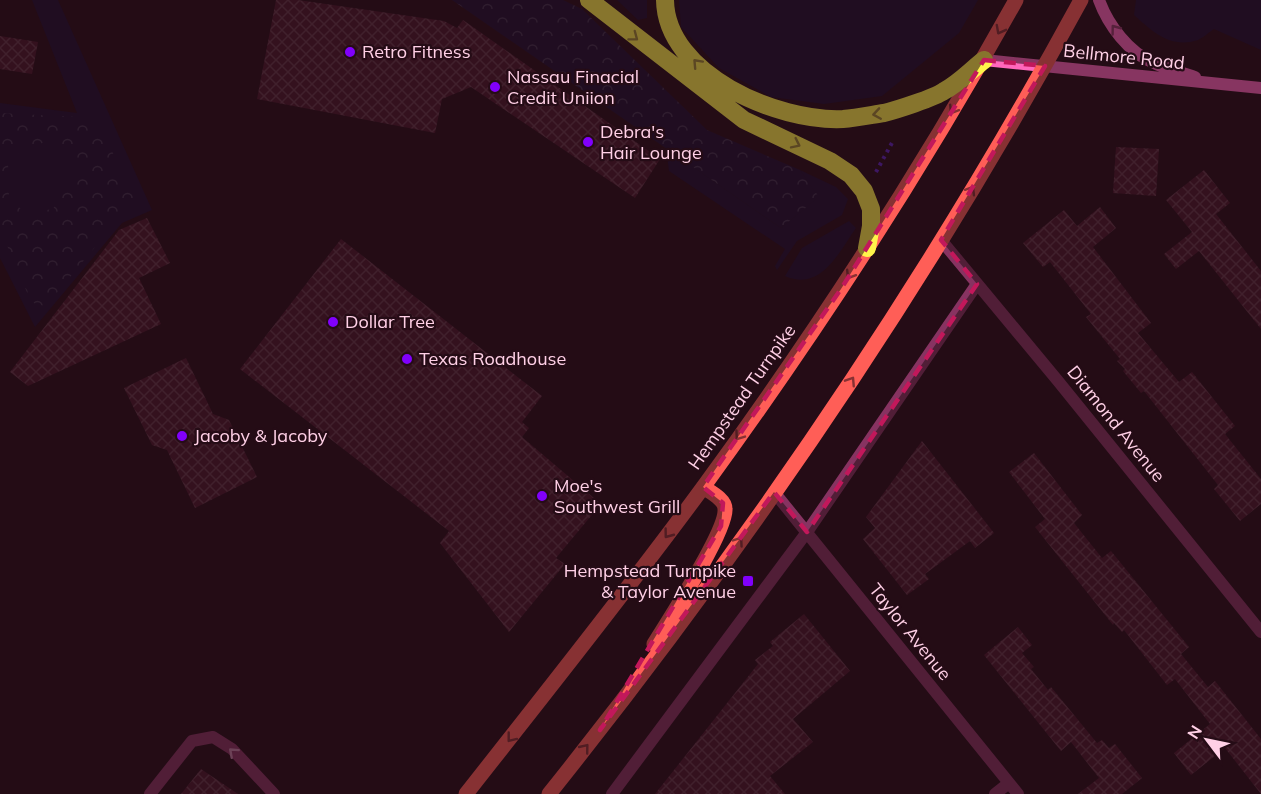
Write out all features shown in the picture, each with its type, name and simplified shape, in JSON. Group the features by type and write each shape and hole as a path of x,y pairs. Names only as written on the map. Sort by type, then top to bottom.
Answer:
{"highway":[{"path":"589,0 744,120 830,161 851,175 864,191 871,209 867,248"},
{"path":"665,0 665,16 682,47 708,76 746,98 770,107 804,115 842,119 886,112 944,92 984,60"}],"main road":[{"name":"Hempstead Turnpike","path":"466,794 703,487 811,334 984,60 1016,0"},
{"path":"549,794 600,730 774,492 849,384 941,240 1045,66 1081,0"},
{"path":"1099,0 1116,32 1131,47 1152,62 1219,85"},
{"name":"Bellmore Road","path":"984,60 1261,88"},
{"path":"600,730 682,598 721,526 725,512 723,503 703,487"}],"street":[{"name":"Diamond Avenue","path":"941,240 1059,381 1261,632"},
{"path":"612,794 807,532 977,284"},
{"name":"Taylor Avenue","path":"774,492 1018,794"},
{"path":"150,794 192,741 213,737 232,749 274,794"},
{"path":"995,794 1009,783"}],"path":[{"path":"874,175 893,141"}],"highlighted area":[{"path":"984,60 1045,66 941,240 977,284 807,532 774,492 600,730 721,526 723,503 703,487 841,289"}],"green space":[{"path":"32,0 58,0 152,210 122,223 35,327 0,258 0,103 77,113"},
{"path":"452,0 563,0 582,9 707,130 800,170 819,197 781,228"},
{"path":"617,0 647,0 647,18 638,20"},
{"path":"679,0 978,0 959,33 882,96 824,104 771,97 719,68 681,27"},
{"path":"1136,0 1261,0 1261,50 1214,29 1198,40 1171,41 1155,33 1134,15"},
{"path":"0,113 96,118 136,201 46,306 35,304 29,297 0,229","holes":["49,141 65,145 78,165 53,209 26,213 9,199 8,162 25,148"]},
{"path":"666,148 781,228 818,197 800,170 836,187 848,199 842,215 797,241 777,270 775,266 785,249 669,171"},
{"path":"849,221 856,228 828,267 809,279 798,280 785,276 802,248"}],"building":[{"path":"276,0 298,0 444,21 457,28 463,20 660,159 635,198 471,87 442,99 435,133 257,99"},
{"path":"0,36 38,42 32,74 0,69"},
{"path":"1116,147 1159,149 1156,196 1113,193"},
{"path":"1204,170 1230,203 1216,214 1261,271 1261,329 1199,251 1176,269 1164,254 1192,232 1166,200"},
{"path":"1100,207 1116,228 1093,247 1151,323 1138,333 1179,382 1192,372 1235,426 1225,434 1261,479 1261,504 1240,521 1214,489 1218,485 1144,391 1141,393 1123,371 1125,369 1117,361 1120,359 1086,317 1091,314 1050,262 1043,267 1023,243 1064,210 1077,226"},
{"path":"147,218 170,263 139,278 161,324 28,386 10,372 119,230"},
{"path":"341,239 542,396 522,422 529,428 522,437 601,504 556,558 565,564 509,632 440,543 449,531 240,369"},
{"path":"186,358 213,414 229,420 257,477 195,508 167,450 152,445 124,388"},
{"path":"922,441 994,533 975,548 970,541 925,574 929,579 907,595 863,539 875,528 866,517"},
{"path":"1034,453 1082,515 1074,523 1102,558 1111,551 1189,647 1181,654 1208,687 1215,681 1261,739 1261,794 1225,748 1191,775 1174,753 1210,724 1175,679 1167,685 1124,630 1122,632 1114,623 1113,625 1035,527 1045,519 1009,472"},
{"path":"804,614 850,671 793,719 813,742 770,776 785,794 655,794 758,664 755,660 773,646 770,642"},
{"path":"1018,627 1032,645 1022,653 1034,667 1031,669 1048,690 1051,687 1097,743 1102,740 1109,748 1115,744 1142,778 1122,794 1078,794 1099,778 1071,742 1061,751 984,655"},
{"path":"201,769 238,794 181,794"}],"place":[{"name":"Retro Fitness","path":"350,52"},
{"name":"Nassau Finacial Credit Uniion","path":"495,87"},
{"name":"Debra's Hair Lounge","path":"588,142"},
{"name":"Dollar Tree","path":"333,322"},
{"name":"Texas Roadhouse","path":"407,359"},
{"name":"Jacoby & Jacoby","path":"182,436"},
{"name":"Moe's Southwest Grill","path":"542,496"},
{"name":"Hempstead Turnpike & Taylor Avenue","path":"748,581"}]}
